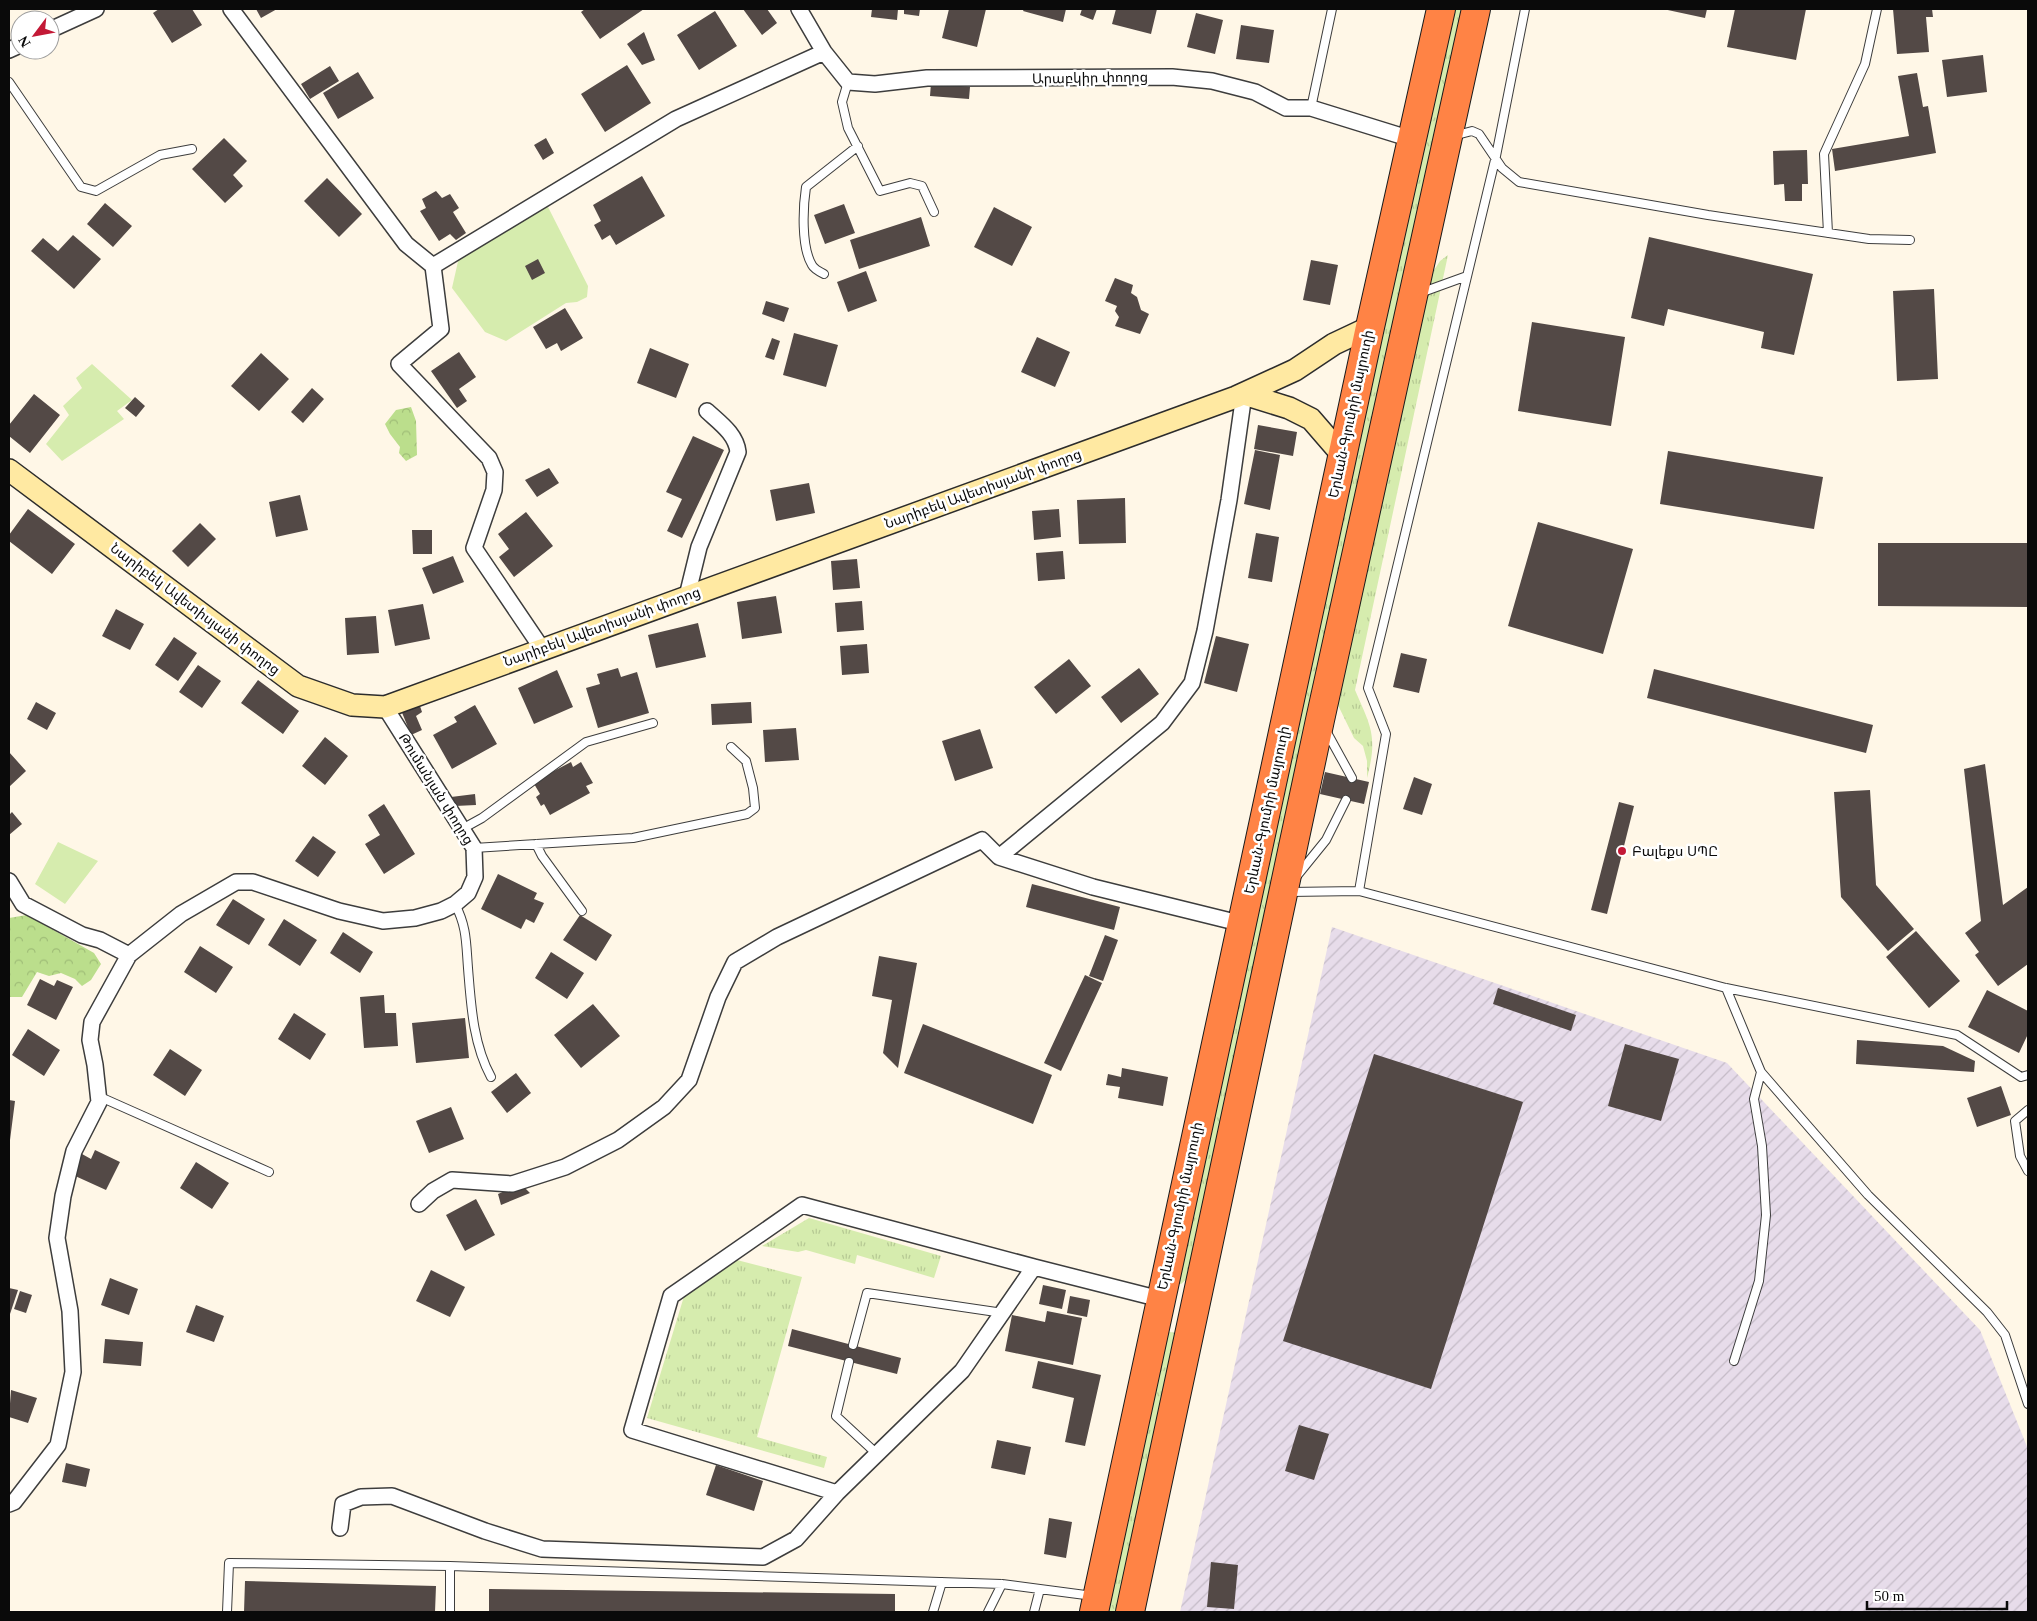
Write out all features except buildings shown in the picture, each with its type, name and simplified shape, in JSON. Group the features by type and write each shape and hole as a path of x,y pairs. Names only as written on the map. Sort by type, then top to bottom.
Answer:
{"highway":[{"name":"Երևան-Գյումրի մայրուղի","path":"1096,1605 1370,327 1441,9"},
{"path":"1130,1612 1320,720 1476,9"},
{"path":"1159,1304 1193,1316"}],"street":[{"path":"60,25 96,9"},
{"path":"231,9 406,244 433,266 440,329 399,364 489,458 495,472 494,490 474,548 542,650"},
{"path":"799,9 824,52 848,82"},
{"path":"433,266 676,118 824,52"},
{"name":"Արաբկիր փողոց","path":"848,82 875,84 927,78 1011,80 1172,77 1212,81 1255,92 1286,108 1311,108 1411,139"},
{"name":"Նարիբեկ Ավետիսյանի փողոց","path":"9,470 298,686 352,705 386,707 1244,394 1295,370 1334,344 1370,327"},
{"path":"999,857 1162,722 1192,683 1205,631 1229,500 1244,394 1289,408 1311,419 1343,456"},
{"path":"687,596 699,547 738,452 737,444 732,435 707,411"},
{"name":"Թումանյան փողոց","path":"129,956 181,914 236,882 253,882 338,911 383,921 415,918 455,904 468,893 475,877 474,848 386,707"},
{"path":"419,1204 433,1191 452,1180 512,1184 565,1167 618,1140 664,1107 688,1080 718,997 735,962 777,937 982,840 999,857 1093,887 1242,924"},
{"path":"9,881 16,905 82,935 100,940 129,956 92,1022 90,1040 99,1102 74,1151 63,1196 57,1238 70,1311 73,1372 60,1436 58,1444 14,1502 9,1504"},
{"path":"837,1493 632,1430 671,1296 802,1205 1034,1267 1159,1304"},
{"path":"340,1528 343,1504 360,1497 392,1496 485,1531 542,1549 763,1557 796,1539 837,1493 962,1371 1034,1267"}],"lane":[{"path":"1311,108 1332,9"},
{"path":"1359,892 1386,734 1368,688 1496,156 1525,9"},
{"path":"1828,233 1824,154 1865,64 1877,9"},
{"path":"9,82 81,188 96,191 160,155 192,149"},
{"path":"848,82 842,102 848,128 880,191 910,183 922,186 934,212"},
{"path":"1448,137 1472,131 1479,134 1496,156 1502,168 1519,182 1708,215 1828,233 1869,239 1910,240"},
{"path":"824,274 812,267 808,258 804,228 806,187 858,146"},
{"path":"1414,296 1467,276"},
{"path":"1320,720 1352,778"},
{"path":"462,829 482,818 586,742 653,723"},
{"path":"474,848 633,838 747,814 755,808 754,788 746,761 731,746"},
{"path":"1284,892 1326,840 1346,800"},
{"path":"536,844 542,856 582,911"},
{"path":"1284,892 1359,892 1726,988 1957,1035 2021,1077 2028,1075"},
{"path":"455,904 464,922 475,1033 482,1059 491,1077"},
{"path":"1726,988 1761,1072 1868,1195 1987,1312 2005,1335 2028,1404"},
{"path":"1734,1361 1759,1281 1766,1215 1762,1146 1754,1099 1761,1072"},
{"path":"98,1096 269,1172"},
{"path":"2028,1110 2015,1121 2020,1156 2028,1171"},
{"path":"853,1345 867,1292 1003,1313"},
{"path":"849,1362 836,1416 877,1454"},
{"path":"227,1612 229,1563 450,1566 1002,1584 1040,1589 1096,1605"},
{"path":"450,1566 450,1612"},
{"path":"933,1612 942,1582"},
{"path":"988,1612 1002,1584"},
{"path":"1034,1612 1040,1589"}],"shaded area":[{"path":"1332,927 1727,1063 1980,1330 2028,1449 2028,1612 1180,1612"}],"green space":[{"path":"1450,9 1465,9 1188,1278 1181,1284 1177,1283"},
{"path":"547,205 588,286 587,297 577,302 566,303 506,341 485,332 452,288 459,257"},
{"path":"1448,255 1355,690 1371,732 1372,752 1367,778 1367,761 1363,746 1354,738 1335,699 1431,275 1440,261"},
{"path":"92,364 132,400 117,411 124,419 62,461 46,444 69,415 63,406 82,388 76,378"},
{"path":"411,407 416,421 417,455 406,461 399,453 400,447 385,424 396,410"},
{"path":"58,842 98,861 65,904 35,884"},
{"path":"27,915 94,953 101,964 91,980 82,986 75,979 61,973 49,976 37,972 22,997 9,997 9,918"},
{"path":"809,1218 941,1256 934,1278 857,1255 855,1264 806,1250 798,1252 762,1246"},
{"path":"733,1259 802,1277 757,1437 827,1457 824,1468 647,1418 685,1293"},
{"path":"1163,1331 1177,1333 1119,1612 1103,1612"}],"place":[{"name":"Բալեքս ՍՊԸ","path":"1622,851"}]}
